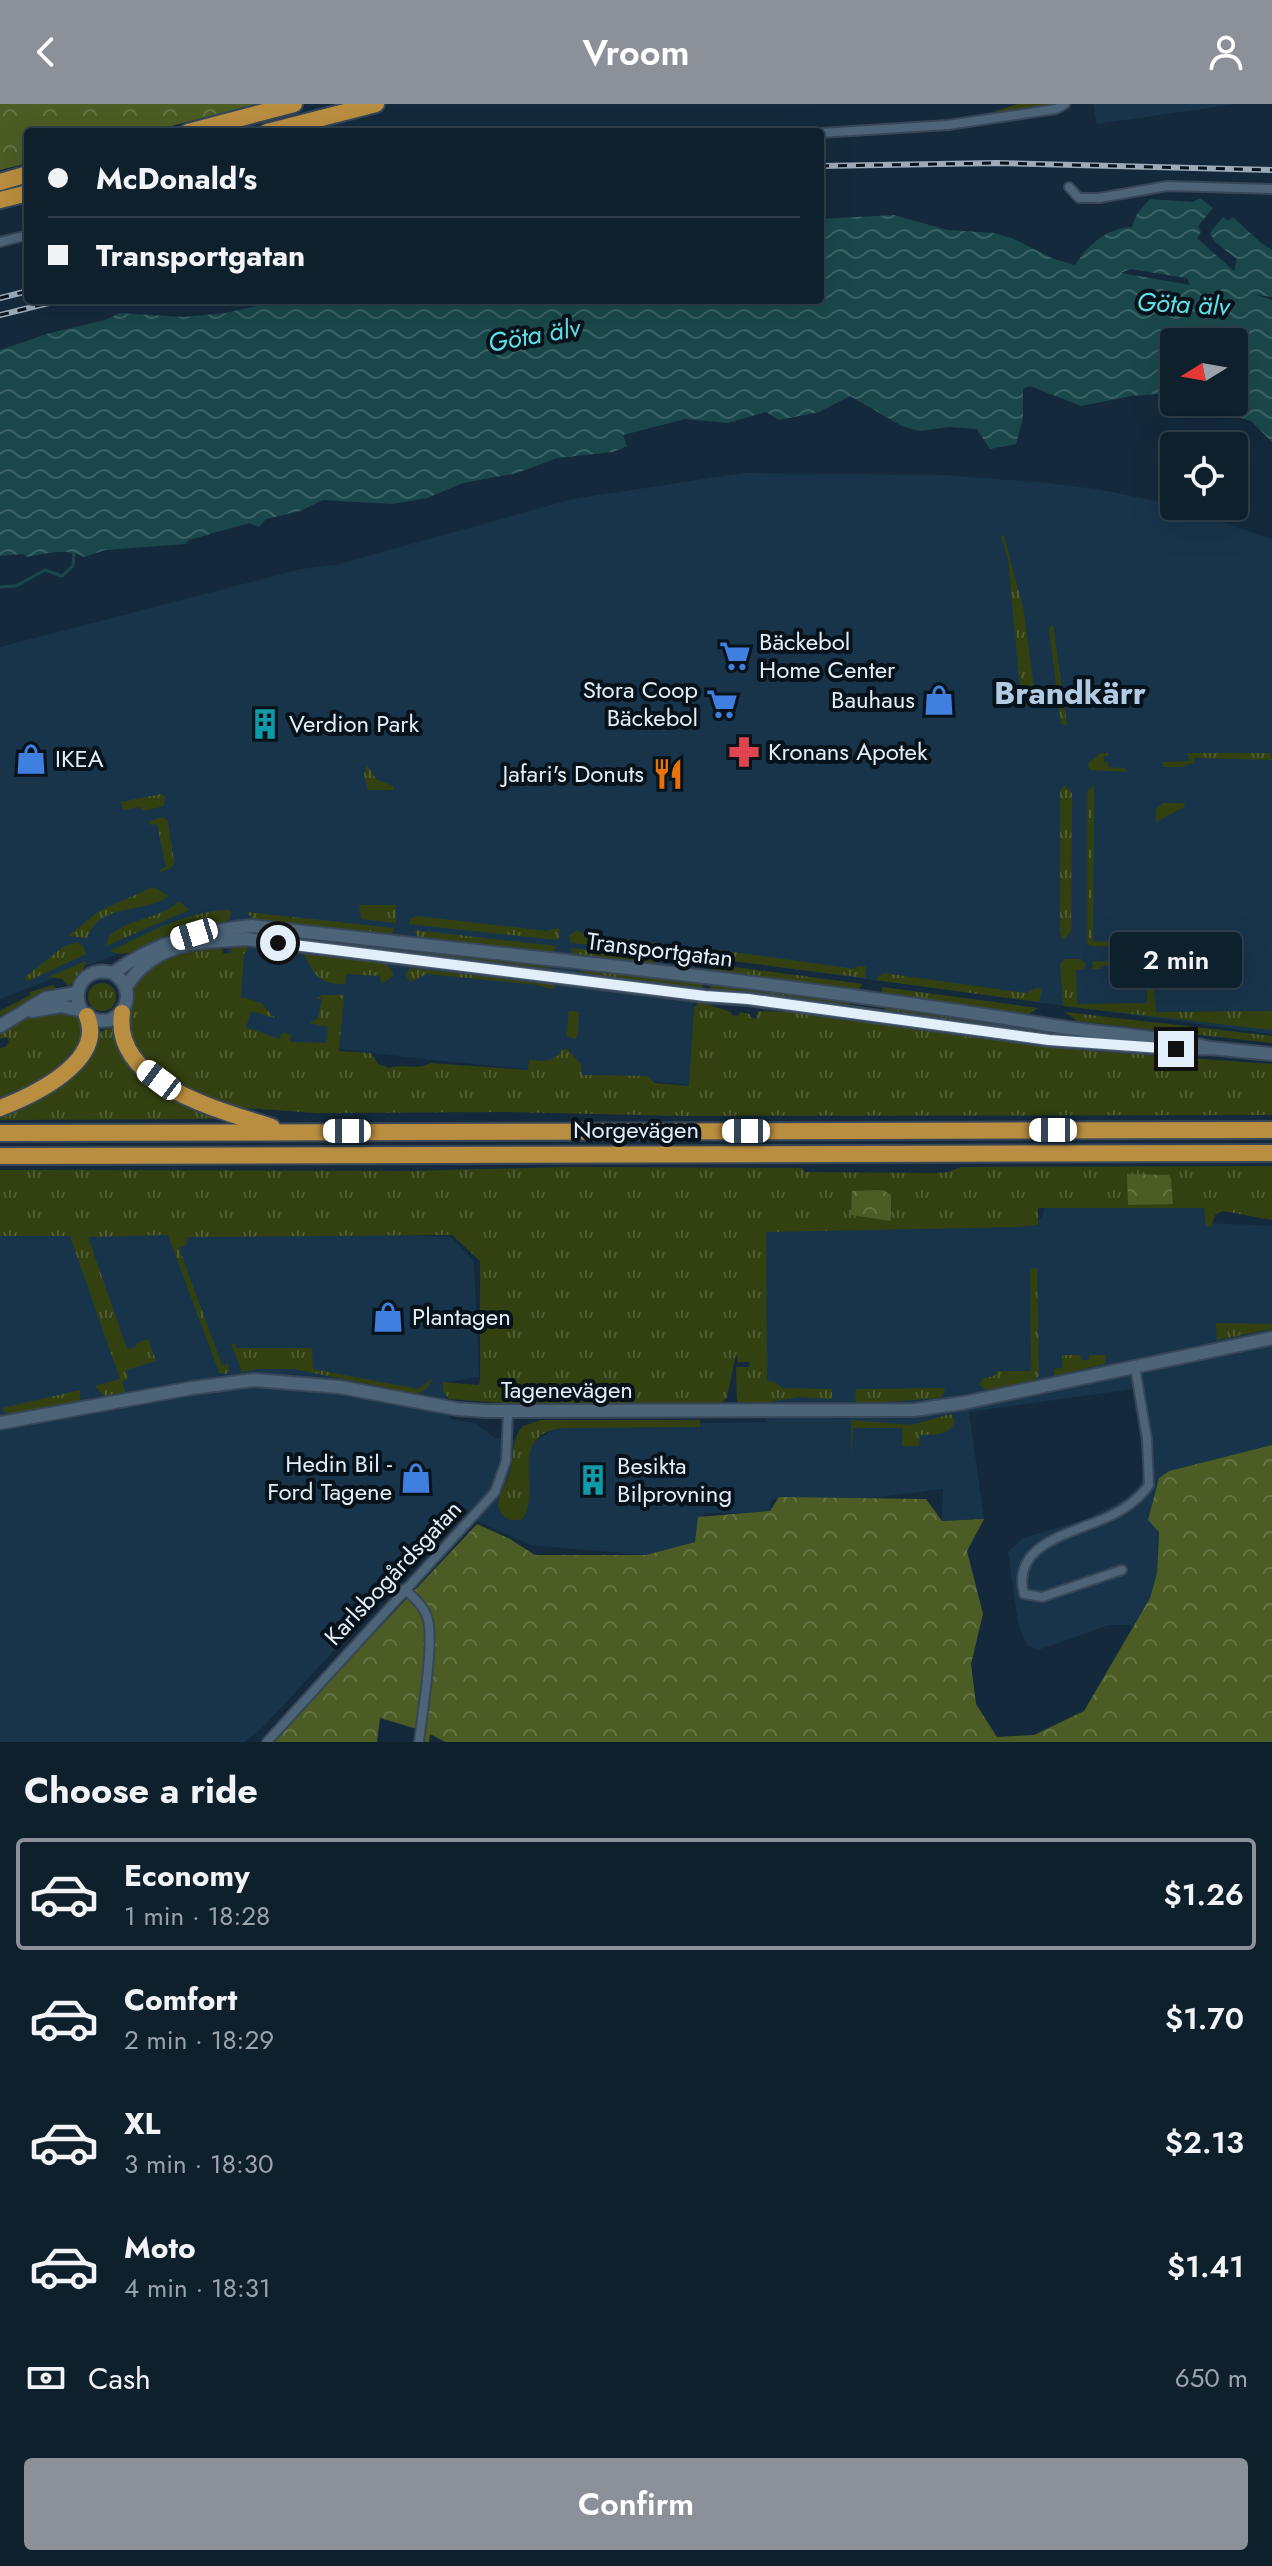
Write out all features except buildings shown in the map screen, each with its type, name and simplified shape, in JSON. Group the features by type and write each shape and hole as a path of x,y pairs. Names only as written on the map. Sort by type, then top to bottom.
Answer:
{"highway":[{"path":"203,128 294,104"},
{"path":"283,128 376,104"},
{"path":"0,182 24,175"},
{"path":"0,200 24,194"},
{"path":"122,1013 121,1031 126,1048 136,1062 159,1080 196,1101 287,1132"},
{"path":"0,1108 54,1081 81,1057 91,1032 84,1014"},
{"name":"Norgevägen","path":"0,1133 1272,1130"},
{"name":"Norgevägen","path":"0,1156 1272,1153"}],"street":[{"path":"824,133 948,125 1056,109 1065,104"},
{"path":"1069,187 1079,198 1099,198 1167,186 1272,189"},
{"path":"0,242 24,236"},
{"name":"Transportgatan","path":"0,1026 46,998 77,993 81,983 91,974 100,971 113,973 168,942 217,929 252,926 768,985 1050,1026 1176,1040 1210,1048"},
{"name":"Transportgatan","path":"126,987 146,963 170,950 208,941 247,939 690,995 748,999 1049,1040 1272,1054"},
{"path":"113,973 126,987 127,1003 122,1013"},
{"path":"77,993 84,1014"},
{"name":"Transportgatan","path":"17,1015 53,1006 106,1021 122,1013"},
{"name":"Tagenevägen","path":"0,1423 192,1388 254,1380 340,1387 457,1409 508,1412 914,1410 963,1403 1272,1338"},
{"path":"1122,1570 1042,1597 1024,1594 1022,1585 1023,1567 1028,1557 1040,1547 1111,1516 1135,1501 1149,1485 1147,1439 1135,1367"},
{"name":"Karlsbogårdsgatan","path":"267,1742 495,1492 506,1461 508,1412"},
{"path":"405,1589 419,1602 428,1620 428,1653 419,1742"}],"shaded area":[{"path":"1093,104 1236,104 1097,124"},
{"path":"743,473 945,475 1097,489 1160,502 1160,520 1216,520 1272,539 1272,1034 696,956 690,1085 433,1060 239,1037 222,914 0,999 0,647 301,569 336,565 573,499"},
{"path":"1045,1202 1210,1206 1210,1223 1272,1226 1272,1445 1169,1471 1159,1478 1157,1573 1150,1598 1133,1625 1109,1625 1038,1650 1028,1646 1019,1628 1008,1552 1023,1538 1086,1519 1126,1499 1141,1483 1145,1471 1132,1389 969,1412 984,1519 942,1521 943,1489 857,1500 771,1499 769,1513 704,1513 696,1542 646,1555 531,1545 478,1521 466,1508 264,1726 244,1742 0,1742 0,1229 310,1232 451,1237 474,1261 479,1377 445,1382 450,1419 475,1423 495,1438 534,1442 559,1426 766,1422 762,1227 1012,1224 1042,1219"}],"green space":[{"path":"0,104 257,104 164,128 24,128 24,164 0,170"},
{"path":"1018,104 1055,104 990,113"},
{"path":"1004,535 1024,612 1036,704 1022,707 1008,560 1001,536"},
{"path":"1053,624 1067,725 1061,724 1049,629"},
{"path":"1101,753 1108,753 1104,756 1104,762 1108,762 1108,767 1124,768 1127,772 1090,770 1088,763"},
{"path":"1187,753 1270,753 1272,760 1193,758 1195,763 1185,767 1164,767 1161,762 1190,761"},
{"path":"367,765 376,779 393,786 394,790 368,790 364,774"},
{"path":"1094,784 1093,941 1126,942 1120,947 1090,946 1087,943 1087,792"},
{"path":"1065,786 1072,793 1071,931 1065,939 1060,932 1060,790"},
{"path":"161,794 165,797 164,806 143,811 140,807 123,810 121,802"},
{"path":"1163,803 1185,804 1156,822 1156,809"},
{"path":"163,817 168,821 174,862 172,867 161,872 159,870 166,867 157,824 150,825 149,821"},
{"path":"153,887 169,896 102,918 87,938 68,936 99,911"},
{"path":"179,901 189,910 106,946 108,937 116,930 163,912"},
{"path":"359,905 396,905 396,923 361,919"},
{"path":"231,910 230,918 224,923 164,936 129,953 110,951 184,918"},
{"path":"246,912 394,930 389,937 344,929 256,921"},
{"path":"416,916 546,931 559,928 559,938 409,924 410,919"},
{"path":"414,930 557,946 552,953 424,940"},
{"path":"577,930 585,935 657,943 657,951 571,943 569,936"},
{"path":"1186,930 1187,941 1183,947 1159,947"},
{"path":"264,933 387,946 386,951 264,939"},
{"path":"77,942 86,954 25,980 63,947"},
{"path":"662,944 712,950 707,958 664,953 661,951"},
{"path":"235,946 247,947 248,950 244,954 241,997 261,1003 275,1018 251,1011 246,1027 279,1039 282,1033 290,1034 291,1042 326,1043 328,1027 309,1023 318,1018 322,999 316,999 321,995 344,995 339,1051 371,1053 378,1064 389,1068 430,1063 528,1070 529,1060 548,1060 567,1049 581,1064 582,1075 647,1076 655,1083 689,1086 694,1007 700,1002 731,1012 732,1015 738,1016 740,1012 756,1019 758,1011 797,1012 1079,1050 1272,1064 1272,1115 686,1116 504,1112 316,1113 231,1107 183,1086 153,1065 136,1047 128,1027 135,988 149,967 162,958 198,948 222,947 223,953 231,954"},
{"path":"571,948 658,958 657,965 577,957"},
{"path":"416,950 548,964 548,968 543,970 416,955"},
{"path":"719,950 855,969 858,966 866,967 865,978 716,959"},
{"path":"304,954 385,963 393,976 381,984 380,976 346,974 345,984 329,983 314,973"},
{"path":"1065,959 1080,959 1085,963 1085,969 1076,970 1077,1004 1147,1003 1147,965 1092,969 1093,961 1152,963 1156,1012 1272,1011 1272,1030 1063,1006 1060,963"},
{"path":"86,961 82,972 69,986 62,979 48,977"},
{"path":"712,964 863,984 857,991 711,971"},
{"path":"410,968 553,984 555,987 427,974 410,982 406,976"},
{"path":"579,968 703,984 702,993 683,986 581,974"},
{"path":"883,973 1026,993 1036,988 1042,989 1039,1002 875,980"},
{"path":"102,983 112,987 116,997 112,1007 102,1011 92,1007 88,997 92,987"},
{"path":"53,985 60,991 34,998 0,1016 0,1011 30,995 30,992"},
{"path":"710,985 848,1001 850,1004 847,1007 729,991 709,993"},
{"path":"882,987 1038,1008 1029,1014 882,994"},
{"path":"885,1006 1041,1029 1032,1032 886,1012"},
{"path":"54,1011 74,1015 81,1021 84,1030 76,1054 52,1074 0,1102 0,1048 9,1043 7,1037 0,1039 0,1032 25,1018"},
{"path":"569,1011 579,1012 575,1039 566,1036"},
{"path":"1065,1012 1272,1036 1272,1043 1077,1021"},
{"path":"114,1027 119,1054 127,1062 189,1105 233,1119 0,1120 0,1114 65,1080 95,1049 101,1031"},
{"path":"1272,1166 1272,1220 1223,1211 1215,1215 1211,1227 1206,1226 1204,1208 1038,1208 1038,1225 1017,1227 766,1232 767,1381 775,1382 782,1388 832,1389 832,1399 799,1397 763,1403 737,1402 736,1367 749,1367 750,1362 738,1362 736,1354 727,1397 722,1403 516,1404 449,1399 443,1391 443,1382 478,1385 480,1381 480,1261 452,1235 188,1237 187,1244 179,1248 222,1365 228,1364 226,1374 219,1372 168,1235 88,1237 127,1349 148,1339 156,1361 126,1370 128,1379 122,1381 125,1392 104,1396 95,1386 120,1379 70,1236 0,1236 0,1170 410,1171 570,1167 802,1168 805,1172 935,1173 961,1167","holes":["1127,1175 1169,1175 1172,1191"]},
{"path":"1127,1174 1169,1175 1173,1204 1128,1205"},
{"path":"883,1190 891,1195 891,1221 851,1215 852,1191"},
{"path":"1037,1268 1039,1376 1034,1380 986,1390 979,1384 997,1371 1031,1371 1030,1269"},
{"path":"1216,1323 1272,1324 1272,1329 1217,1340"},
{"path":"231,1344 235,1344 236,1348 312,1348 313,1369 418,1389 433,1378 427,1388 417,1394 294,1369 242,1372"},
{"path":"1062,1355 1080,1355 1083,1361 1089,1359 1089,1355 1106,1355 1105,1364 1054,1376 1054,1369 1062,1368"},
{"path":"945,1388 939,1398 861,1404 855,1401 856,1389"},
{"path":"80,1390 80,1401 6,1414 2,1408"},
{"path":"951,1414 955,1422 952,1427 940,1434 920,1435 919,1446 902,1446 902,1428 853,1428 851,1456 851,1420 911,1425"},
{"path":"541,1420 700,1420 700,1427 562,1428 545,1433 535,1442 530,1453 528,1508 522,1519 510,1520 498,1506 511,1469 515,1441 523,1426"},
{"path":"1272,1445 1272,1742 445,1742 430,1734 429,1742 416,1742 417,1729 380,1718 377,1742 272,1742 477,1524 535,1555 646,1555 695,1542 698,1517 770,1511 779,1497 926,1499 942,1521 984,1519 967,1551 983,1614 971,1664 976,1704 997,1737 1034,1735 1084,1711 1150,1598 1157,1573 1159,1532 1148,1520 1159,1478 1169,1471"}],"water":[{"name":"Göta älv","path":"1200,198 1213,208 1198,226 1201,232 1197,238 1234,271 1237,259 1215,242 1210,233 1223,217 1228,221 1233,217 1272,250 1272,297 1253,294 1272,300 1272,442 1251,421 1233,416 1248,416 1248,328 1160,328 1160,395 1131,396 1081,406 1030,386 1023,389 1023,418 1016,444 990,449 977,429 949,427 919,431 902,426 850,396 819,412 779,420 766,412 728,423 685,419 623,435 627,446 613,452 557,458 517,473 463,483 427,498 392,504 323,500 300,511 266,519 259,527 249,523 189,540 185,544 105,550 84,557 63,552 27,557 23,554 0,556 0,350 50,333 105,320 120,313 183,317 225,313 267,304 824,304 824,219 894,215 947,230 994,233 1075,265 1099,239 1132,227 1137,214 1150,199 1193,202","holes":["1130,269 1187,278 1190,285 1121,273"]}],"waterway":[{"path":"0,587 16,586 45,570 62,576 73,566 74,553"}],"railway":[{"path":"824,166 997,163 1272,170"},
{"path":"0,298 24,292"},
{"path":"0,315 45,304"}],"place":[{"name":"Bäckebol Home Center","path":"735,656"},
{"name":"Bauhaus","path":"939,700"},
{"name":"Stora Coop Bäckebol","path":"722,704"},
{"name":"Verdion Park","path":"265,724"},
{"name":"Kronans Apotek","path":"744,752"},
{"name":"IKEA","path":"31,759"},
{"name":"Jafari's Donuts","path":"668,774"},
{"name":"Plantagen","path":"388,1317"},
{"name":"Hedin Bil - Ford Tagene","path":"416,1478"},
{"name":"Besikta Bilprovning","path":"593,1480"}],"district":[{"name":"Brandkärr","path":"1070,693"}],"route":[{"path":"278,943 748,999 1049,1040 1176,1049"}]}
